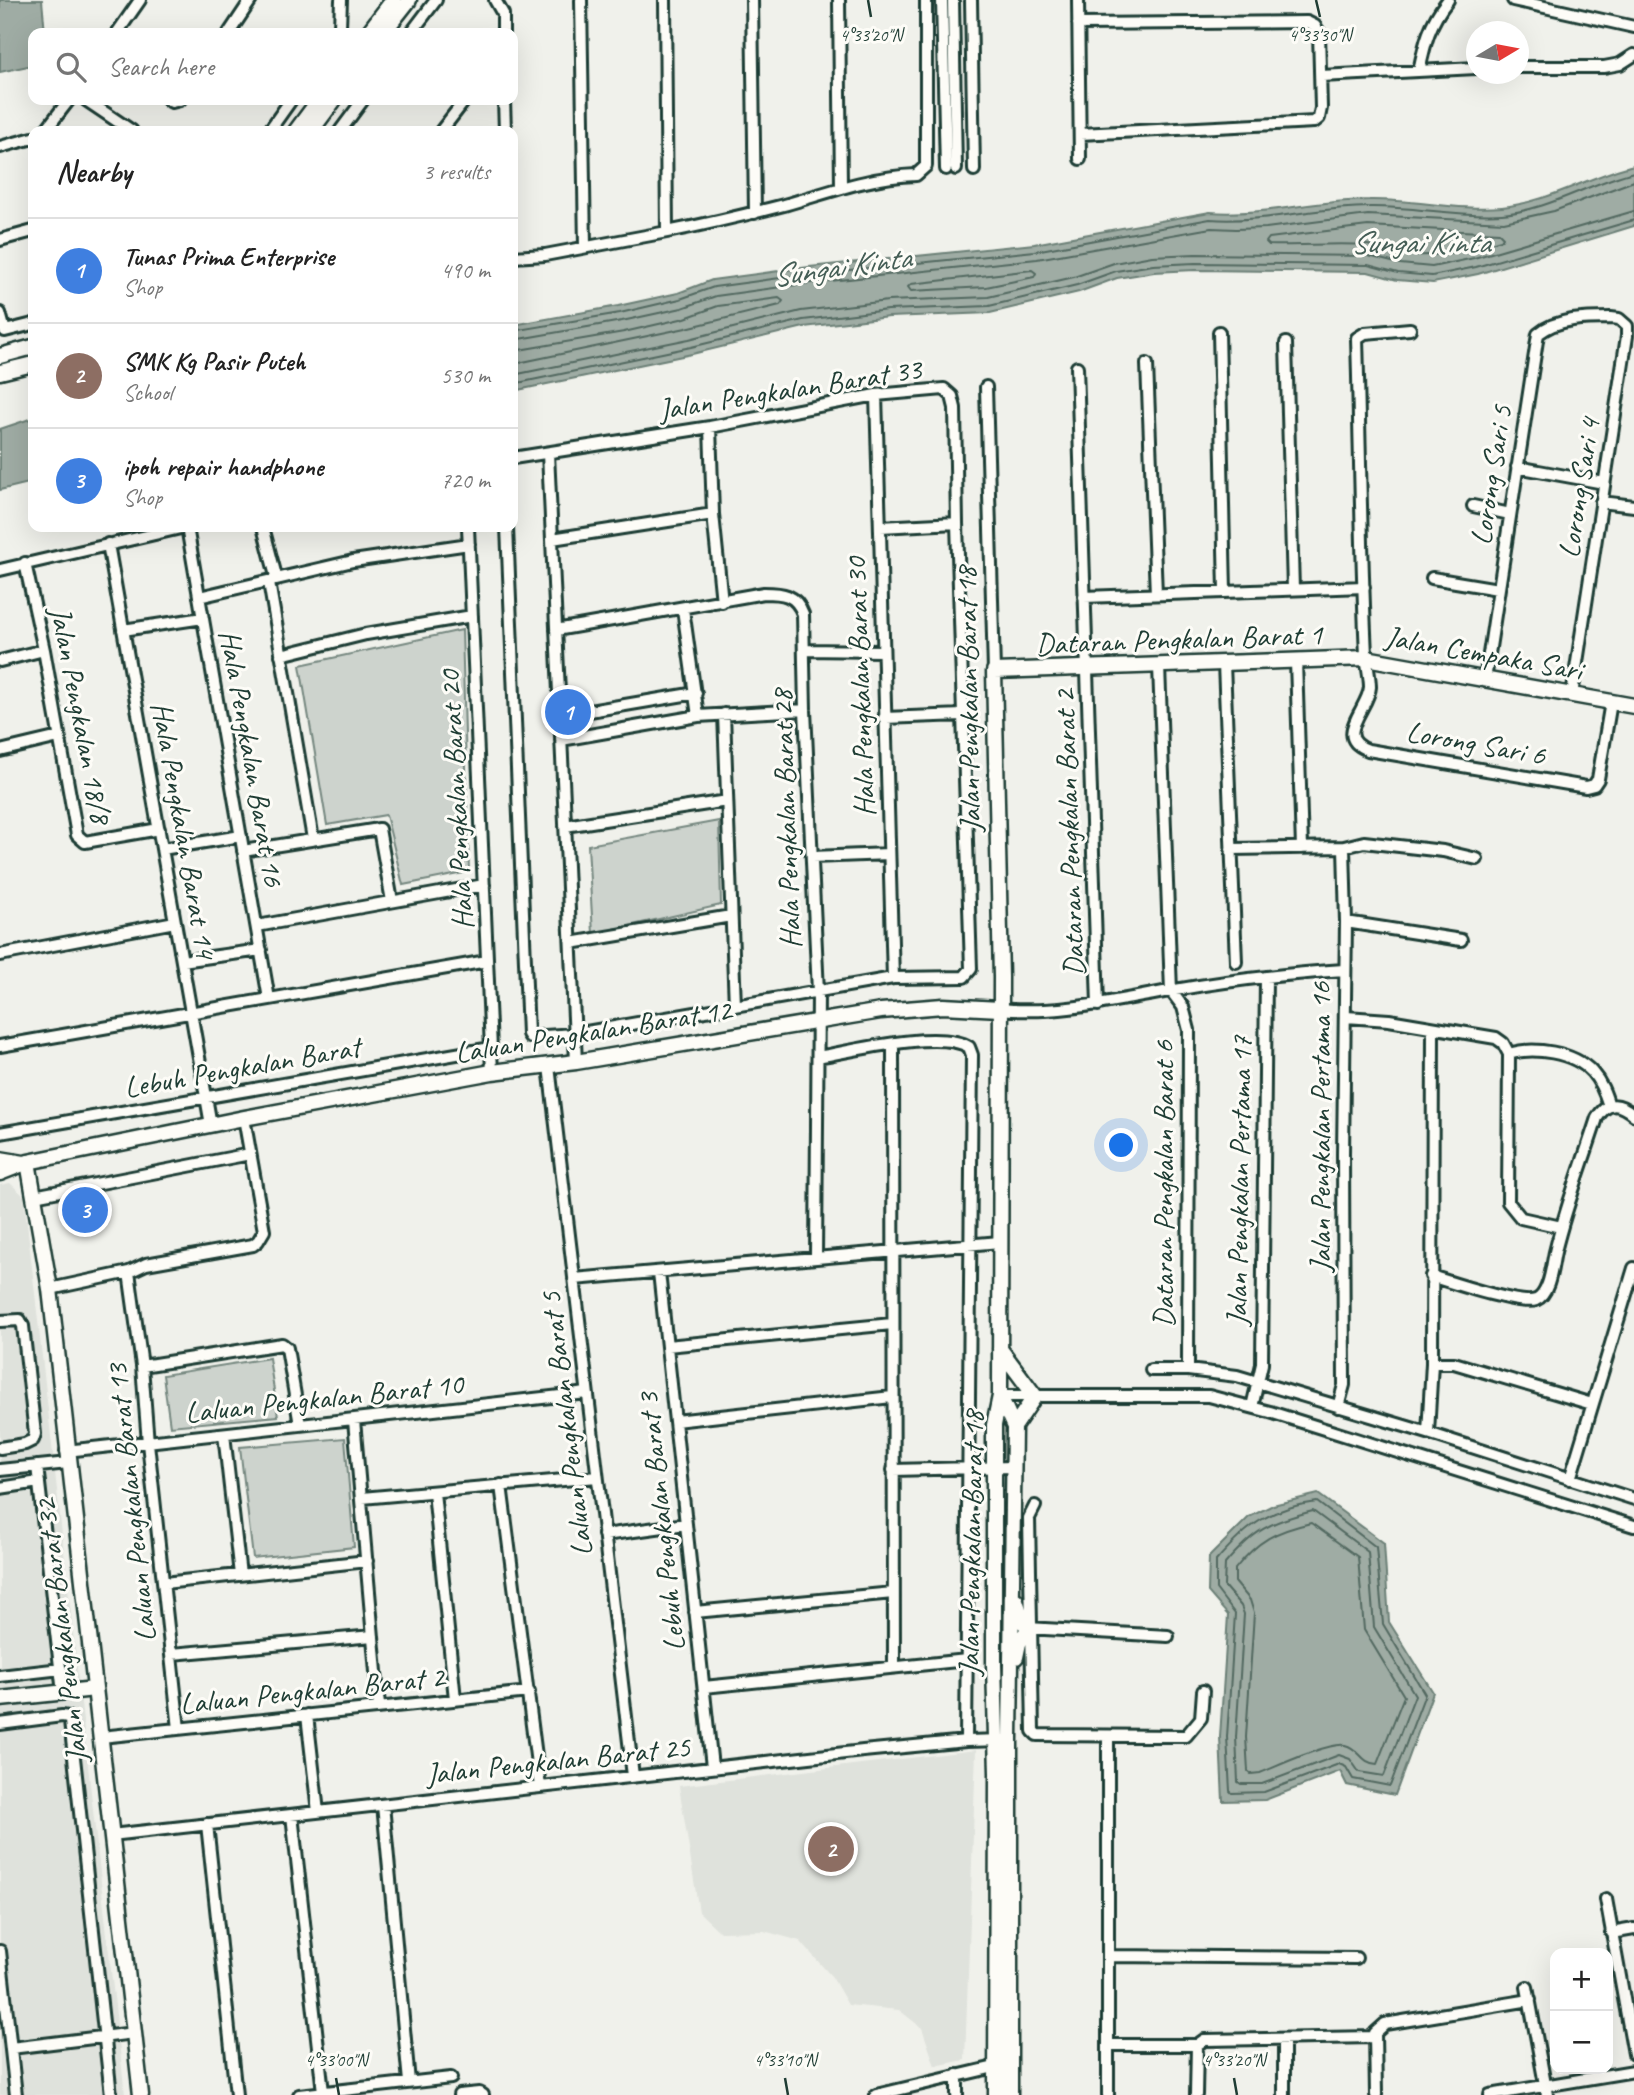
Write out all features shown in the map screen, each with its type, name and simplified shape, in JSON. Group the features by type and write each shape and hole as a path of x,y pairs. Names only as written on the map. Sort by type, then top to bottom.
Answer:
{"street":[{"path":"120,28 140,0"},
{"path":"232,28 251,0"},
{"path":"339,28 341,0"},
{"path":"372,28 393,0"},
{"path":"387,28 409,0"},
{"path":"415,28 436,0"},
{"path":"495,0 503,14 503,28"},
{"path":"581,0 585,247"},
{"path":"665,0 667,232"},
{"path":"752,0 755,213"},
{"path":"839,0 841,187"},
{"path":"518,257 545,255 667,232 755,213 886,176 916,175 926,166 926,0"},
{"path":"942,0 949,62"},
{"path":"951,169 949,62 953,0"},
{"path":"971,0 974,170"},
{"path":"1078,0 1080,159"},
{"path":"1419,71 1426,37 1434,18 1448,0"},
{"path":"1513,0 1634,27"},
{"path":"1078,24 1307,22 1315,26 1319,33 1321,76 1321,108 1319,118 1314,122 1080,134"},
{"path":"1529,67 1604,67 1620,64 1634,55"},
{"path":"949,62 972,61"},
{"path":"1321,76 1466,69"},
{"path":"49,126 65,105"},
{"path":"93,105 125,126"},
{"path":"273,126 287,105"},
{"path":"300,126 315,105"},
{"path":"315,126 330,105"},
{"path":"344,126 359,105"},
{"path":"445,126 460,105"},
{"path":"504,105 505,126"},
{"path":"0,146 28,139"},
{"path":"0,240 28,232"},
{"path":"0,313 6,331 28,325"},
{"name":"Lorong Sari 5","path":"1485,680 1538,334 1546,327 1591,318"},
{"name":"Lorong Sari 4","path":"1572,695 1627,326 1619,319 1591,318"},
{"path":"1366,659 1357,338 1365,333 1410,329"},
{"path":"1219,332 1225,591"},
{"path":"1286,343 1293,589"},
{"path":"0,356 28,349"},
{"path":"1147,364 1156,594"},
{"path":"0,372 28,365"},
{"name":"Dataran Pengkalan Barat 2","path":"1077,367 1098,1005"},
{"name":"Jalan Pengkalan Barat 18","path":"986,387 1000,1009 1000,1396 994,1425 994,1665 1003,1740 1003,2065 1010,2095"},
{"name":"Jalan Pengkalan Barat 33","path":"518,457 710,427 876,395 944,389 952,396 955,408 971,969 964,977 893,978"},
{"name":"Hala Pengkalan Barat 30","path":"876,395 893,978"},
{"path":"556,630 722,601 713,514 710,427"},
{"path":"548,453 576,1062"},
{"path":"1517,467 1604,483"},
{"path":"1601,502 1634,506"},
{"path":"1473,506 1510,514"},
{"path":"552,539 713,514"},
{"path":"880,527 957,523"},
{"path":"0,570 163,532"},
{"name":"Hala Pengkalan Barat 16","path":"187,532 269,999"},
{"path":"264,532 273,581 281,655 313,839"},
{"name":"Hala Pengkalan Barat 20","path":"468,532 492,1072"},
{"path":"507,532 528,1034 534,1038 575,1034 893,978"},
{"name":"Hala Pengkalan Barat 14","path":"108,544 211,1125"},
{"path":"199,597 354,561 469,544"},
{"name":"Jalan Pengkalan 18/8","path":"25,564 44,650 69,798 80,839 85,842 159,829"},
{"path":"1432,578 1498,589"},
{"path":"1084,597 1364,587"},
{"name":"Hala Pengkalan Barat 28","path":"722,601 778,593 789,595 797,601 803,614 818,992 816,1258"},
{"path":"683,609 698,716"},
{"path":"281,655 366,634 472,617"},
{"path":"123,630 203,618"},
{"path":"0,661 44,650"},
{"path":"804,650 882,650"},
{"name":"Dataran Pengkalan Barat 1","path":"994,671 1366,659"},
{"name":"Jalan Cempaka Sari","path":"1366,659 1634,706"},
{"name":"Lorong Sari 6","path":"1366,659 1370,689 1353,726 1353,739 1359,747 1368,750 1586,787 1594,785 1598,779 1611,702"},
{"path":"1296,661 1302,848"},
{"path":"1224,664 1236,962"},
{"name":"Dataran Pengkalan Barat 6","path":"1159,666 1171,991 1182,1007 1189,1030 1188,1370"},
{"path":"560,716 696,693"},
{"path":"561,740 698,716 805,710"},
{"path":"724,714 736,1006"},
{"path":"884,718 963,715"},
{"path":"0,751 60,737"},
{"path":"565,826 727,802"},
{"path":"243,850 379,829 392,901"},
{"path":"162,849 241,836"},
{"path":"1231,849 1343,847 1364,842 1443,851 1477,859"},
{"name":"Jalan Pengkalan Pertama 16","path":"1338,1407 1344,1385 1346,922 1343,847"},
{"path":"812,857 889,854"},
{"path":"257,926 484,885"},
{"path":"571,943 731,916"},
{"path":"0,955 175,922"},
{"path":"1346,922 1461,940"},
{"path":"182,961 261,950"},
{"path":"0,1046 487,961"},
{"name":"Laluan Pengkalan Barat 12","path":"0,1173 27,1163 244,1118 492,1072 576,1062 881,1011 943,1006 1016,1011 1098,1005 1229,981 1344,970"},
{"name":"Jalan Pengkalan Pertama 17","path":"1252,1407 1262,1364 1266,977"},
{"path":"1346,1017 1389,1020 1496,1038 1503,1043 1509,1054 1508,1202 1521,1218 1561,1227"},
{"path":"1428,1433 1432,1363 1433,1028"},
{"path":"818,1057 912,1041 957,1042 969,1047 972,1055 966,1741"},
{"path":"893,1044 894,1667"},
{"name":"Lebuh Pengkalan Barat","path":"0,1133 491,1048"},
{"path":"1509,1054 1540,1049 1568,1058 1589,1069 1603,1086 1609,1105"},
{"name":"Laluan Pengkalan Barat 5","path":"549,1066 633,1776"},
{"path":"1432,1276 1519,1301 1535,1301 1542,1296 1549,1279 1561,1227 1597,1118 1609,1105 1622,1105 1634,1115"},
{"path":"50,1289 129,1272 146,1264 253,1245 258,1241 264,1231 244,1118"},
{"path":"34,1196 250,1154"},
{"name":"Laluan Pengkalan Barat 12","path":"0,1159 27,1163"},
{"name":"Jalan Pengkalan Barat 32","path":"27,1163 50,1289 141,2095"},
{"path":"574,1279 1000,1242"},
{"path":"1570,1479 1634,1268"},
{"name":"Laluan Pengkalan Barat 13","path":"129,1272 142,1366 179,1729"},
{"name":"Lebuh Pengkalan Barat 3","path":"659,1272 712,1767"},
{"path":"0,1321 20,1320 23,1326 36,1434 33,1440 25,1444 0,1448"},
{"path":"667,1346 892,1324"},
{"path":"142,1366 282,1344 287,1348 300,1425"},
{"path":"1000,1349 1035,1396"},
{"path":"1432,1363 1454,1363 1592,1404"},
{"path":"1151,1370 1188,1370 1237,1377 1428,1433 1634,1499"},
{"name":"Laluan Pengkalan Barat 10","path":"0,1470 37,1466 67,1457 148,1443 587,1393"},
{"path":"1000,1396 1209,1396 1634,1526"},
{"name":"Jalan Pengkalan Barat 18","path":"1000,1396 1014,1427 1011,1678 1003,1740"},
{"path":"1014,1427 1035,1396"},
{"path":"675,1421 892,1397"},
{"path":"354,1420 379,1706"},
{"path":"224,1434 240,1575"},
{"path":"37,1466 63,1693"},
{"path":"893,1470 1013,1467"},
{"path":"362,1498 597,1477"},
{"path":"0,1488 39,1482"},
{"path":"501,1485 540,1787"},
{"path":"434,1492 455,1699"},
{"path":"1035,1506 1029,1518 1033,1731 1037,1735 1186,1735 1201,1718 1203,1691"},
{"path":"604,1535 686,1524"},
{"path":"164,1583 367,1561"},
{"path":"1012,1578 1018,1610 1030,1628"},
{"path":"995,1590 1001,1618 1011,1627 1168,1636"},
{"path":"695,1612 893,1592"},
{"path":"994,1665 1011,1627"},
{"path":"1011,1678 1019,1643 1030,1628"},
{"path":"172,1654 373,1636"},
{"path":"704,1687 967,1660"},
{"path":"0,1676 61,1669"},
{"path":"0,1699 95,1689"},
{"name":"Laluan Pengkalan Barat 2","path":"101,1738 379,1706 529,1692"},
{"path":"307,1714 318,1812"},
{"path":"0,1724 62,1716 68,1717 70,1721 111,2095"},
{"path":"1108,1736 1108,2095"},
{"name":"Jalan Pengkalan Barat 25","path":"111,1835 712,1767 966,1741 1003,1740"},
{"path":"383,1805 409,2082"},
{"path":"292,1815 323,2092"},
{"path":"207,1825 236,2095"},
{"path":"1606,1899 1634,2054"},
{"path":"1611,1933 1634,1929"},
{"path":"0,1951 16,2095"},
{"path":"1109,1956 1356,1958"},
{"path":"1527,1987 1546,2090"},
{"path":"1376,2095 1375,2035 1379,2027 1391,2022 1530,2000"},
{"path":"11,2048 134,2033"},
{"path":"1109,2045 1375,2035"},
{"path":"1284,2039 1284,2095"},
{"path":"1196,2095 1198,2043"},
{"path":"876,2095 1003,2065"},
{"name":"Jalan Pengkalan Barat 18","path":"996,2095 1003,2065"},
{"path":"1490,2095 1546,2090 1634,2071"},
{"path":"957,2075 957,2095"},
{"path":"299,2095 366,2091 409,2082 451,2078"},
{"path":"459,2095 483,2095"}],"shaded area":[{"path":"462,630 469,872 403,885 386,815 327,825 300,665"},
{"path":"719,821 721,905 593,934 588,845"},
{"path":"10,1183 24,1196 125,2095 0,2095 0,1185"},
{"path":"269,1358 278,1416 170,1426 163,1375"},
{"path":"345,1438 354,1547 253,1558 240,1447"},
{"path":"976,1750 965,2060 935,2066 922,2028 899,2010 848,2005 832,1977 800,1941 764,1931 720,1932 699,1912 679,1786"}],"water":[{"path":"0,0 42,0 45,28 28,28 28,66 0,72"},
{"name":"Sungai Kinta","path":"1634,165 1634,226 1478,274 1433,283 1397,280 1368,272 1154,272 1117,278 1079,292 990,313 889,317 804,327 692,354 518,390 518,324 678,293 712,280 809,267 1034,244 1210,212 1250,212 1369,200 1502,207 1536,200"},
{"path":"28,420 28,483 0,490 0,429"},
{"path":"1318,1494 1384,1543 1389,1622 1433,1692 1395,1795 1347,1785 1340,1771 1265,1800 1223,1801 1220,1737 1228,1615 1208,1592 1209,1557 1249,1517 1273,1505"}],"place":[{"name":"Tunas Prima Enterprise","path":"568,712"},
{"name":"ipoh repair handphone","path":"85,1210"},
{"name":"SMK Kg Pasir Puteh","path":"831,1849"}]}
